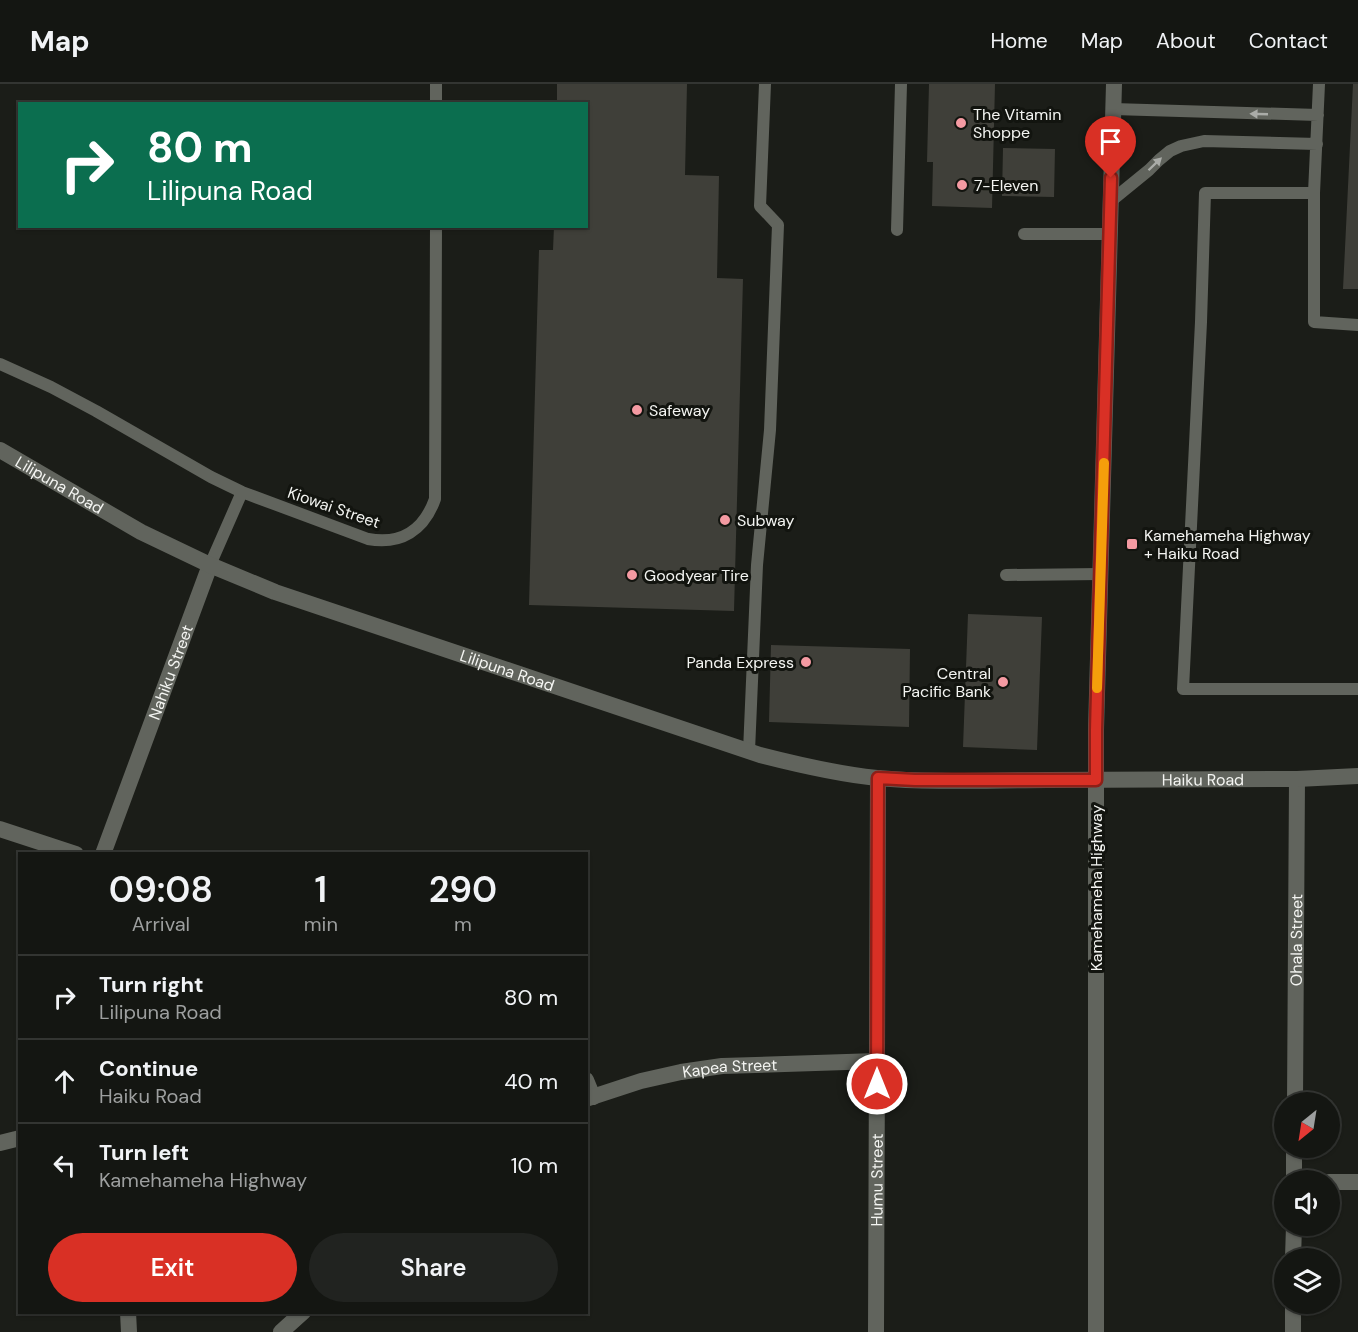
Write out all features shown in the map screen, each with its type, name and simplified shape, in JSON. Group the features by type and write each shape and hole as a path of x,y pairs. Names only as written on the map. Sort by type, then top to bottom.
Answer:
{"street":[{"name":"Kamehameha Highway","path":"1096,1332 1096,730 1114,84"},
{"name":"Lilipuna Road","path":"0,450 132,526 210,566 286,595 749,751 797,764 878,778 1047,780"},
{"name":"Nahiku Street","path":"104,852 210,566"},
{"name":"Haiku Road","path":"1047,780 1297,779 1358,776"},
{"name":"Humu Street","path":"876,1332 878,778"},
{"name":"Ohala Street","path":"1294,1092 1297,779"},
{"path":"0,829 70,852"},
{"name":"Kapea Street","path":"590,1098 641,1081 722,1066 877,1061"},
{"path":"0,1143 18,1138"},
{"path":"1340,1182 1358,1182"},
{"path":"128,1314 129,1332"},
{"path":"281,1332 301,1314"},
{"path":"1293,1314 1293,1332"}],"lane":[{"path":"436,84 436,102"},
{"path":"749,751 757,565 770,430 778,225 760,206 765,84"},
{"path":"897,230 901,84"},
{"path":"1319,84 1314,193 1314,322 1358,325"},
{"path":"1113,109 1318,115"},
{"path":"1111,201 1164,156 1181,146 1204,141 1317,144"},
{"path":"1314,193 1205,192 1183,688 1358,689"},
{"name":"Kiowai Street","path":"0,364 51,387 211,477 243,492 368,539 390,540 411,532 422,524 435,499 436,228"},
{"path":"1024,234 1110,234"},
{"name":"Nahiku Street","path":"210,566 243,492"},
{"path":"1006,574 1100,574"}],"building":[{"name":"Safeway","path":"557,84 687,84 685,175 719,176 717,278 743,279 734,611 529,605 539,250 553,250 554,228 588,228 588,102 557,102"},
{"name":"The Vitamin Shoppe","path":"929,84 995,84 992,208 932,206 933,162 927,162"},
{"path":"1353,84 1358,84 1358,289 1343,289"},
{"path":"1003,148 1055,149 1054,197 1002,196"},
{"name":"Central Pacific Bank","path":"968,614 1042,617 1037,750 963,747"},
{"path":"771,645 910,649 909,727 769,722"}],"slow traffic":[{"path":"1097,688 1104,463"}],"place":[{"name":"The Vitamin Shoppe","path":"961,123"},
{"name":"7-Eleven","path":"962,185"},
{"name":"Safeway","path":"637,410"},
{"name":"Subway","path":"725,520"},
{"name":"Kamehameha Highway + Haiku Road","path":"1132,544"},
{"name":"Goodyear Tire","path":"632,575"},
{"name":"Panda Express","path":"806,662"},
{"name":"Central Pacific Bank","path":"1003,682"}],"route":[{"path":"877,1084 878,778 1096,780 1111,178"}]}
